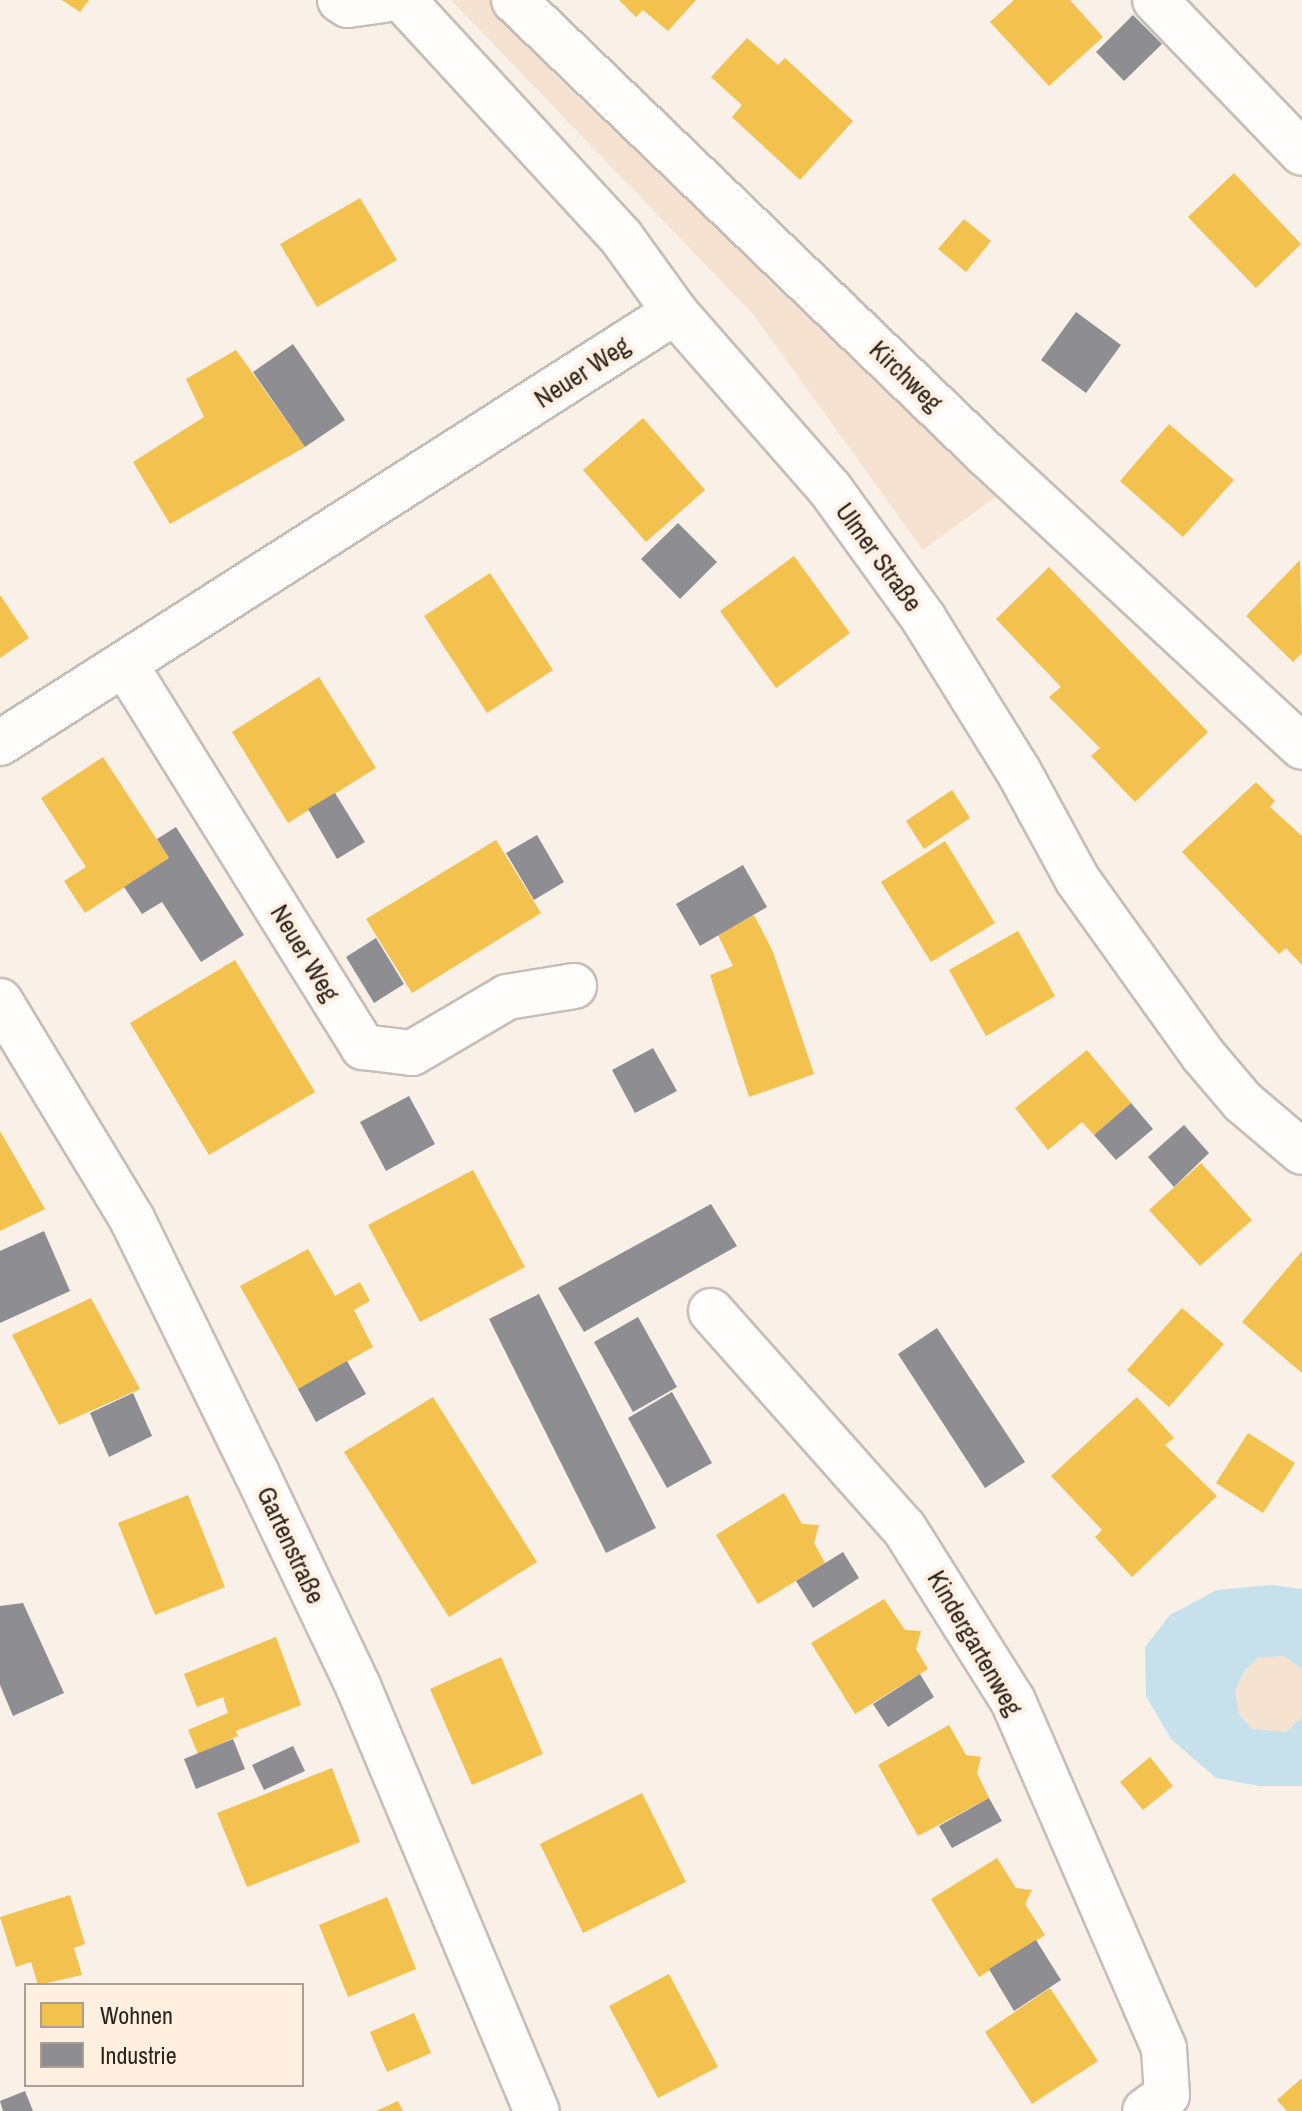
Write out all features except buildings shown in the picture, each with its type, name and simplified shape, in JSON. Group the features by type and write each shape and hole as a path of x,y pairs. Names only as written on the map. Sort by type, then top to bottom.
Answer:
{"street":[{"path":"340,0 348,5 384,0"},
{"name":"Ulmer Straße","path":"403,0 621,237 675,312 830,489 924,619 1019,772 1077,879 1203,1055 1243,1102 1302,1152"},
{"name":"Kirchweg","path":"514,0 986,454 1302,747"},
{"path":"1155,0 1302,153"},
{"name":"Neuer Weg","path":"0,743 126,666 675,312"},
{"name":"Neuer Weg","path":"126,666 363,1047 412,1053 507,997 574,986"},
{"name":"Gartenstraße","path":"0,1001 132,1219 250,1459 358,1686 537,2111"},
{"name":"Kindergartenweg","path":"711,1311 904,1528 1013,1701 1164,2049 1167,2095 1145,2111"}],"shaded area":[{"path":"451,0 492,0 507,23 998,495 923,550 753,314"},
{"path":"1284,1656 1302,1669 1302,1717 1286,1732 1268,1735 1252,1729 1239,1714 1235,1691 1244,1671 1258,1658"}],"water":[{"path":"1272,1585 1302,1589 1302,1669 1284,1656 1258,1658 1244,1671 1235,1691 1239,1714 1252,1729 1286,1732 1302,1717 1302,1786 1259,1786 1216,1778 1171,1739 1146,1696 1145,1647 1170,1615 1217,1590"}]}
